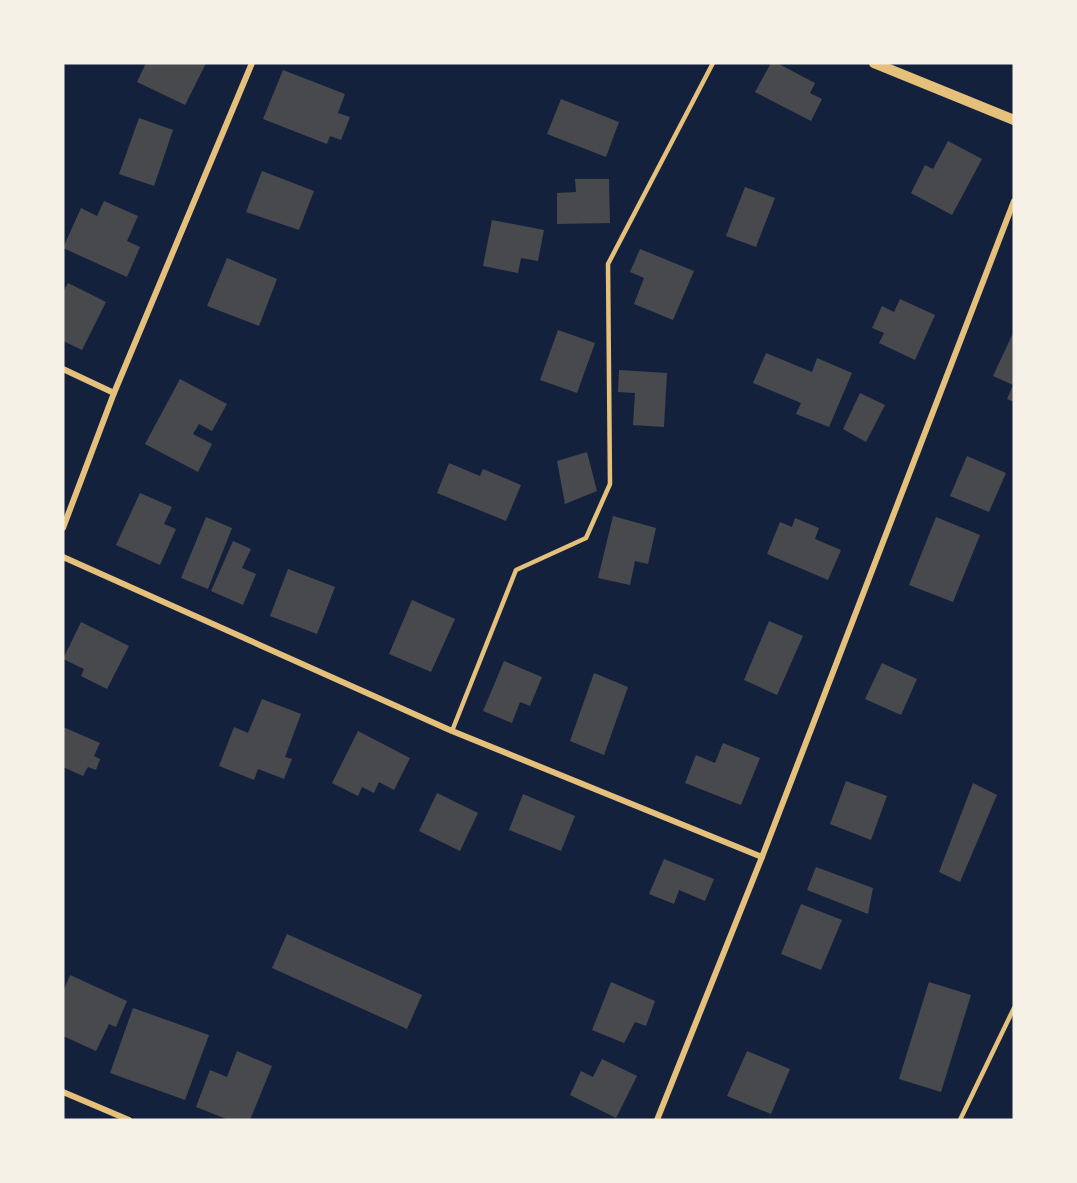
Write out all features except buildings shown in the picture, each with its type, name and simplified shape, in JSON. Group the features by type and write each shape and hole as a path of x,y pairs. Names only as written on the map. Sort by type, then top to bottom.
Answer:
{"street":[{"path":"63,528 114,393 252,63"},
{"path":"874,63 1014,120"},
{"path":"657,1120 762,857 1014,201"},
{"path":"63,369 114,393"},
{"path":"63,557 452,731 762,857"},
{"path":"63,1092 129,1120"}],"lane":[{"path":"452,731 516,570 586,538 610,484 608,264 713,63"},
{"path":"960,1120 1014,1008"}]}
